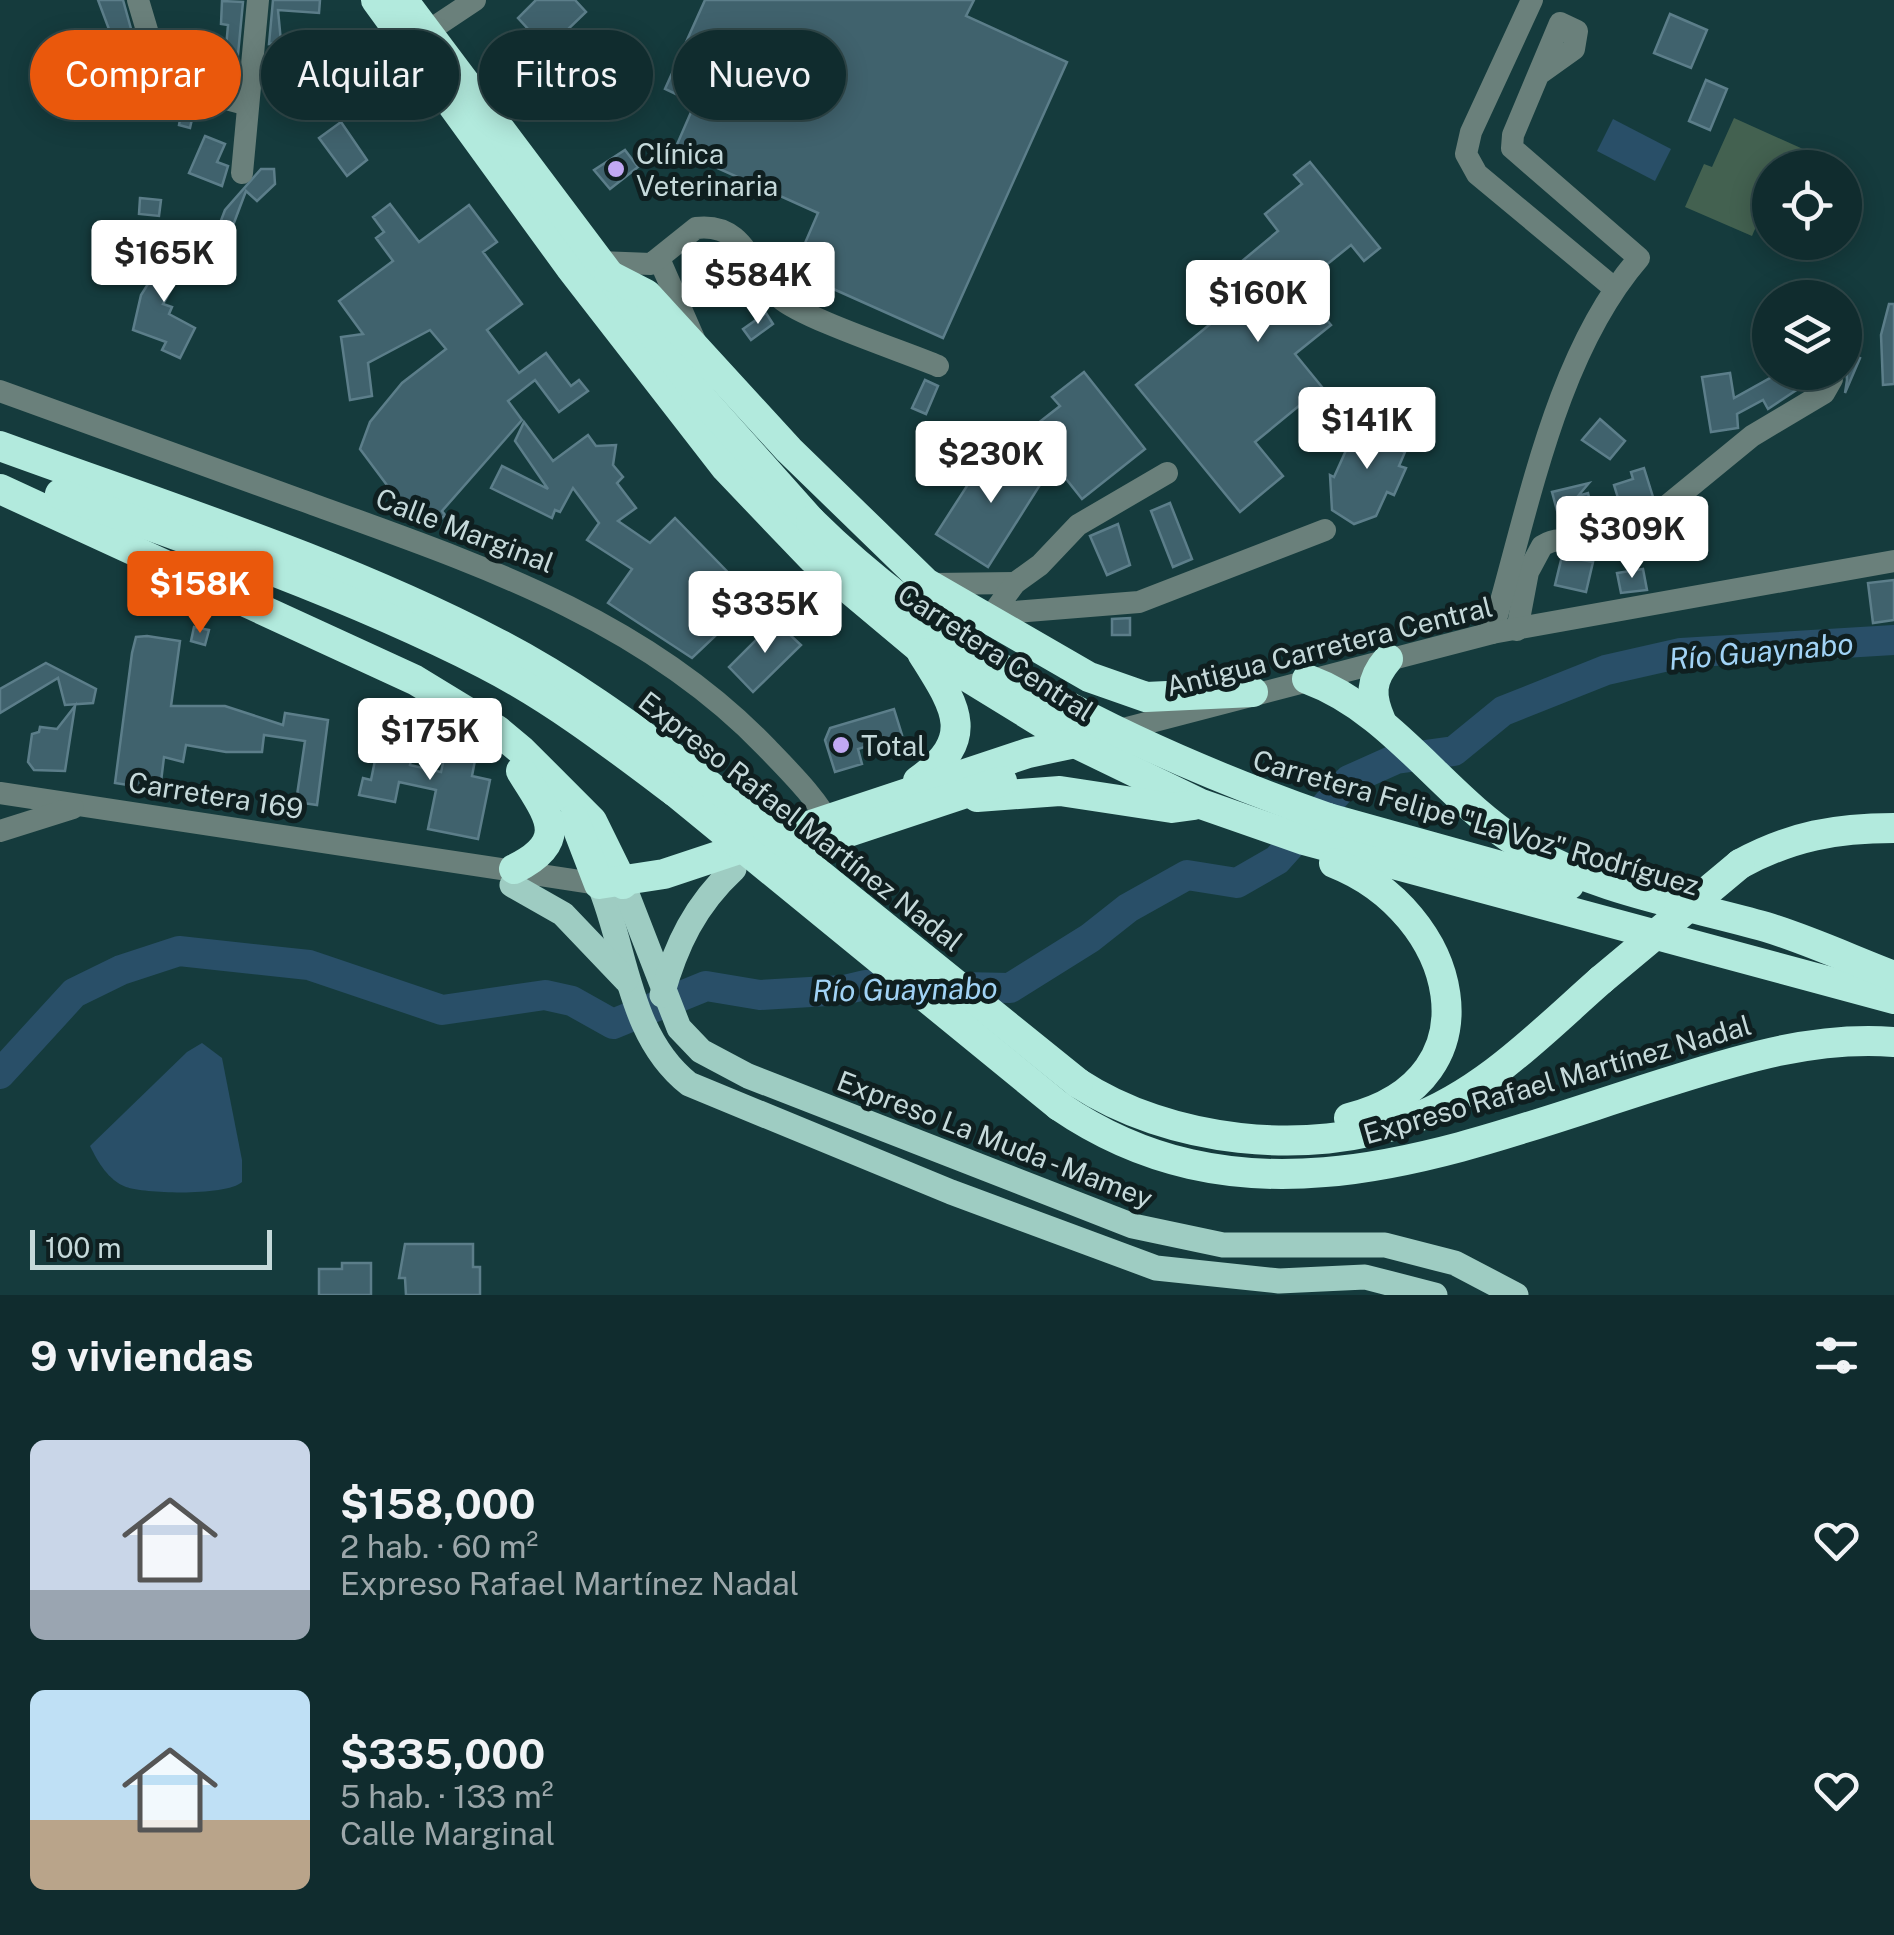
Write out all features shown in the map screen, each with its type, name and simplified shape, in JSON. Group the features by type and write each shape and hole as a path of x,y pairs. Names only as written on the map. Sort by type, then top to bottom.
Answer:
{"highway":[{"name":"Carretera Central","path":"376,0 570,267 716,456 812,558 918,646 1075,743 1201,804"},
{"path":"403,0 426,30"},
{"path":"459,75 604,268 646,294 696,344 789,450 926,584 1076,670 1146,697 1253,692"},
{"name":"Carretera Felipe \"La Voz\" Rodríguez","path":"604,268 704,401 811,521 902,602 1063,706 1208,776 1328,818 1894,976"},
{"name":"Expreso Rafael Martínez Nadal","path":"0,446 366,581 498,644 576,690 1126,1146 1177,1162 1258,1176 1326,1175 1377,1167 1506,1132 1757,1054 1817,1044 1894,1042"},
{"name":"Expreso Rafael Martínez Nadal","path":"0,474 356,604 470,657 684,783"},
{"path":"0,489 415,680 497,730 592,821 613,890"},
{"path":"902,792 938,766 952,750 958,726 950,698 918,646"},
{"path":"1381,721 1372,700 1373,685 1388,659"},
{"path":"1075,743 1084,708 1076,670"},
{"path":"1307,678 1354,700 1381,721 1436,778 1503,833 1565,867 1771,929 1894,976"},
{"path":"497,730 544,808 551,830 544,850 513,877"},
{"name":"Carretera 169","path":"613,890 831,827 959,796 1035,770 1075,743"},
{"name":"Carretera 169","path":"613,890 659,893 725,877 902,792 1028,752 1075,743"},
{"path":"959,796 1060,791 1172,808 1201,804 1304,840 1894,999"},
{"name":"Expreso Rafael Martínez Nadal","path":"1068,1095 1232,1139 1305,1142 1409,1121 1479,1083 1740,864 1794,838 1826,830 1894,828"},
{"path":"1265,1140 1360,1115 1388,1103 1431,1062 1447,1013 1440,963 1425,936 1373,882 1328,861 1304,840"}],"main road":[{"path":"513,877 562,914 630,985"},
{"path":"662,995 684,932 725,877"},
{"name":"Expreso La Muda - Mamey","path":"613,890 626,929 690,1043 719,1061 1133,1226 1222,1245 1385,1246 1455,1263 1515,1294"},
{"name":"Expreso La Muda - Mamey","path":"626,929 630,985 648,1036 662,1059 689,1084 1054,1232 1156,1268 1280,1281 1366,1277 1435,1295"}],"street":[{"path":"138,0 160,74 170,84 248,105"},
{"path":"242,174 258,0"},
{"path":"430,30 476,0"},
{"path":"1486,182 1512,148 1513,135 1560,23 1522,3 1466,154 1486,182 1614,288"},
{"path":"1492,634 1550,438 1589,329 1614,288 1640,258 1512,148"},
{"path":"604,268 651,264 696,228 723,230 752,253 779,298 938,366"},
{"path":"660,260 696,344"},
{"path":"1517,630 1528,572 1542,546 1564,539 1592,548 1630,536 1752,436 1825,390"},
{"name":"Calle Marginal","path":"0,391 469,561 583,612 691,680 746,726 831,827"},
{"path":"988,620 1014,583 1040,566 1078,526 1167,474"},
{"path":"988,620 1002,613 1140,602 1324,530"},
{"name":"Antigua Carretera Central","path":"1075,743 1253,692 1492,634 1894,561"},
{"path":"926,584 1014,583"},
{"name":"Carretera 169","path":"0,794 613,890"},
{"path":"0,831 75,807"}],"green space":[{"path":"1734,118 1803,149 1752,150 1752,236 1685,207 1704,164 1712,167"}],"water":[{"path":"1613,119 1671,149 1655,181 1597,151"},
{"path":"202,1043 222,1058 242,1160 242,1182 220,1190 186,1192 136,1189 120,1184 104,1170 90,1146 187,1052"}],"building":[{"path":"98,0 123,0 131,30 109,30"},
{"path":"273,0 320,0 319,13 278,10 280,30 270,30"},
{"path":"536,0 575,0 586,12 567,30 529,30 518,18"},
{"path":"705,0 974,0 966,16 1067,62 943,338 793,271 818,213 675,149 688,120 846,120 846,30 692,30"},
{"path":"222,1 243,2 240,30 228,30 228,25 221,24"},
{"path":"1670,14 1707,30 1691,68 1654,53"},
{"path":"673,71 673,93 665,89"},
{"path":"1706,80 1727,89 1710,130 1689,121"},
{"path":"180,120 192,120 190,128 179,125"},
{"path":"341,122 367,160 347,176 319,138"},
{"path":"205,136 225,144 217,162 228,166 222,186 189,173"},
{"name":"Clínica Veterinaria","path":"625,150 638,167 610,189 594,170"},
{"path":"1310,162 1380,248 1364,261 1351,245 1299,287 1331,325 1295,354 1322,387 1255,442 1283,476 1240,512 1136,385 1259,284 1241,262 1278,231 1265,214 1302,184 1294,175"},
{"path":"261,169 274,169 275,184 257,201 246,191 232,228 220,223 225,210"},
{"path":"140,198 161,200 159,216 139,214"},
{"path":"390,204 419,242 469,205 497,242 483,252 522,304 487,330 519,373 546,353 571,386 579,380 588,391 559,412 535,380 508,401 522,420 442,511 445,515 434,527 414,511 410,516 360,449 370,422 402,383 446,349 430,330 368,363 372,396 350,400 341,337 363,334 339,301 393,261 376,238 384,232 373,217"},
{"path":"163,241 188,260 163,304 172,307 169,314 195,328 180,358 162,350 166,342 133,330 141,295 164,259 155,254"},
{"path":"1889,304 1894,304 1894,384 1883,385 1881,335"},
{"path":"766,313 773,324 751,340 743,329"},
{"path":"1084,372 1145,449 1082,499 1028,431 1060,406 1052,397"},
{"path":"1730,373 1734,398 1752,388 1796,390 1768,409 1763,400 1737,414 1738,428 1711,432 1702,377"},
{"path":"925,380 938,386 926,414 912,408"},
{"path":"1362,415 1401,433 1395,448 1405,452 1399,466 1406,468 1394,495 1387,492 1376,516 1354,524 1332,510 1330,475 1334,477"},
{"path":"1600,419 1625,441 1610,459 1582,440"},
{"path":"524,422 553,461 588,435 596,446 616,445 613,465 623,477 617,483 636,508 618,521 650,543 675,518 751,596 751,602 692,658 608,603 632,569 587,540 599,523 573,488 560,512 555,510 552,518 491,488 502,466 548,489 515,441"},
{"path":"994,444 1045,477 988,567 936,534"},
{"path":"1644,468 1653,497 1640,509 1623,514 1614,485 1633,479 1631,472"},
{"path":"1589,483 1578,496 1588,493 1596,526 1567,526 1564,516 1559,518 1552,492"},
{"path":"1170,503 1192,559 1173,567 1151,511"},
{"path":"1118,524 1130,565 1107,575 1090,536"},
{"path":"1562,556 1593,562 1586,592 1555,585"},
{"path":"1643,569 1647,590 1621,593 1617,573"},
{"path":"1894,580 1894,620 1873,623 1868,583"},
{"path":"1130,618 1130,635 1112,635 1112,619"},
{"path":"775,621 801,645 753,692 729,667"},
{"path":"194,627 209,630 205,645 191,641"},
{"path":"136,637 180,641 171,706 225,706 283,725 285,713 328,720 317,805 296,802 305,741 264,735 262,752 226,752 186,745 183,762 164,757 160,790 115,783 132,653"},
{"path":"46,663 96,689 93,703 65,705 58,678 0,713 0,689"},
{"path":"75,706 65,771 34,770 28,762 32,734 39,732 40,727 57,729"},
{"path":"894,709 902,735 858,749 862,764 835,772 825,740 830,728"},
{"path":"382,726 416,733 410,765 441,772 446,749 476,755 472,776 490,780 478,839 428,829 436,790 399,782 395,802 359,795 363,778 371,780"},
{"path":"405,1244 473,1244 473,1267 480,1267 480,1295 406,1295 405,1278 399,1278"},
{"path":"342,1263 371,1263 371,1295 319,1295 319,1269 342,1269"}],"waterway":[{"name":"Río Guaynabo","path":"0,1074 74,993 121,970 179,951 309,965 442,1010 545,995 572,1001 613,1024 706,986 760,995 865,985 1010,988 1090,938 1128,908 1187,875 1237,883 1277,860 1349,780 1396,759 1454,751 1503,711 1606,670 1681,653 1894,640"}],"place":[{"name":"Clínica Veterinaria","path":"616,169"},
{"name":"Total","path":"841,745"}]}
